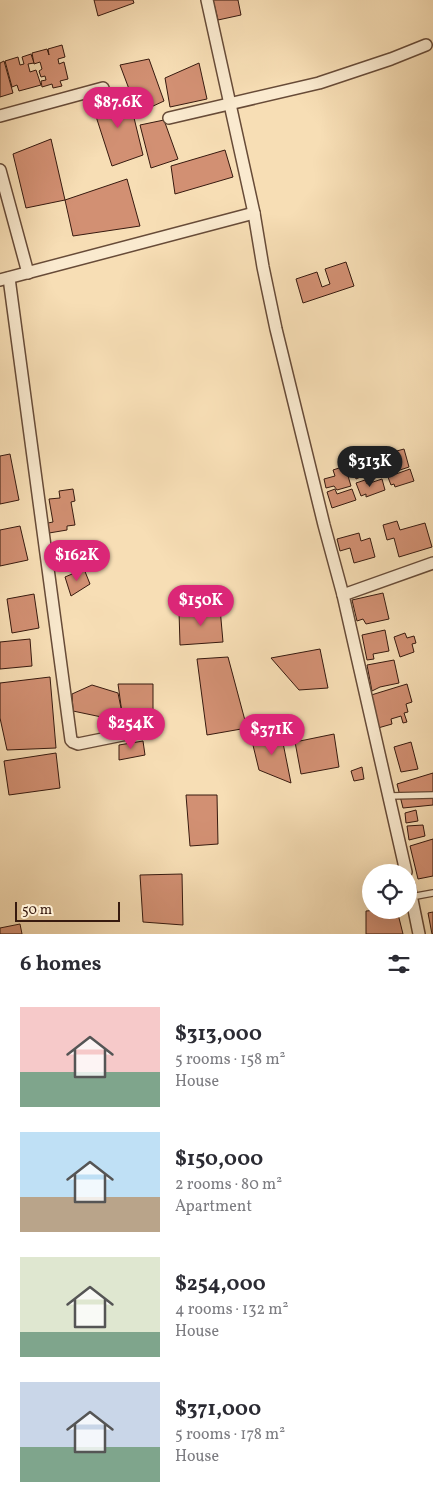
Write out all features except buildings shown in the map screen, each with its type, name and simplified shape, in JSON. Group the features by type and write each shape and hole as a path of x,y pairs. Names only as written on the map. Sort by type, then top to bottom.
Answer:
{"street":[{"path":"207,0 254,213 278,337 343,595 404,864"},
{"path":"169,118 319,84 426,45"},
{"path":"0,116 103,88"},
{"path":"0,170 28,273"},
{"path":"142,731 78,744 71,740 5,279 254,213"},
{"path":"343,595 433,563"},
{"path":"416,919 419,934"}],"lane":[{"path":"390,796 433,795"},
{"path":"417,892 433,893"}]}
